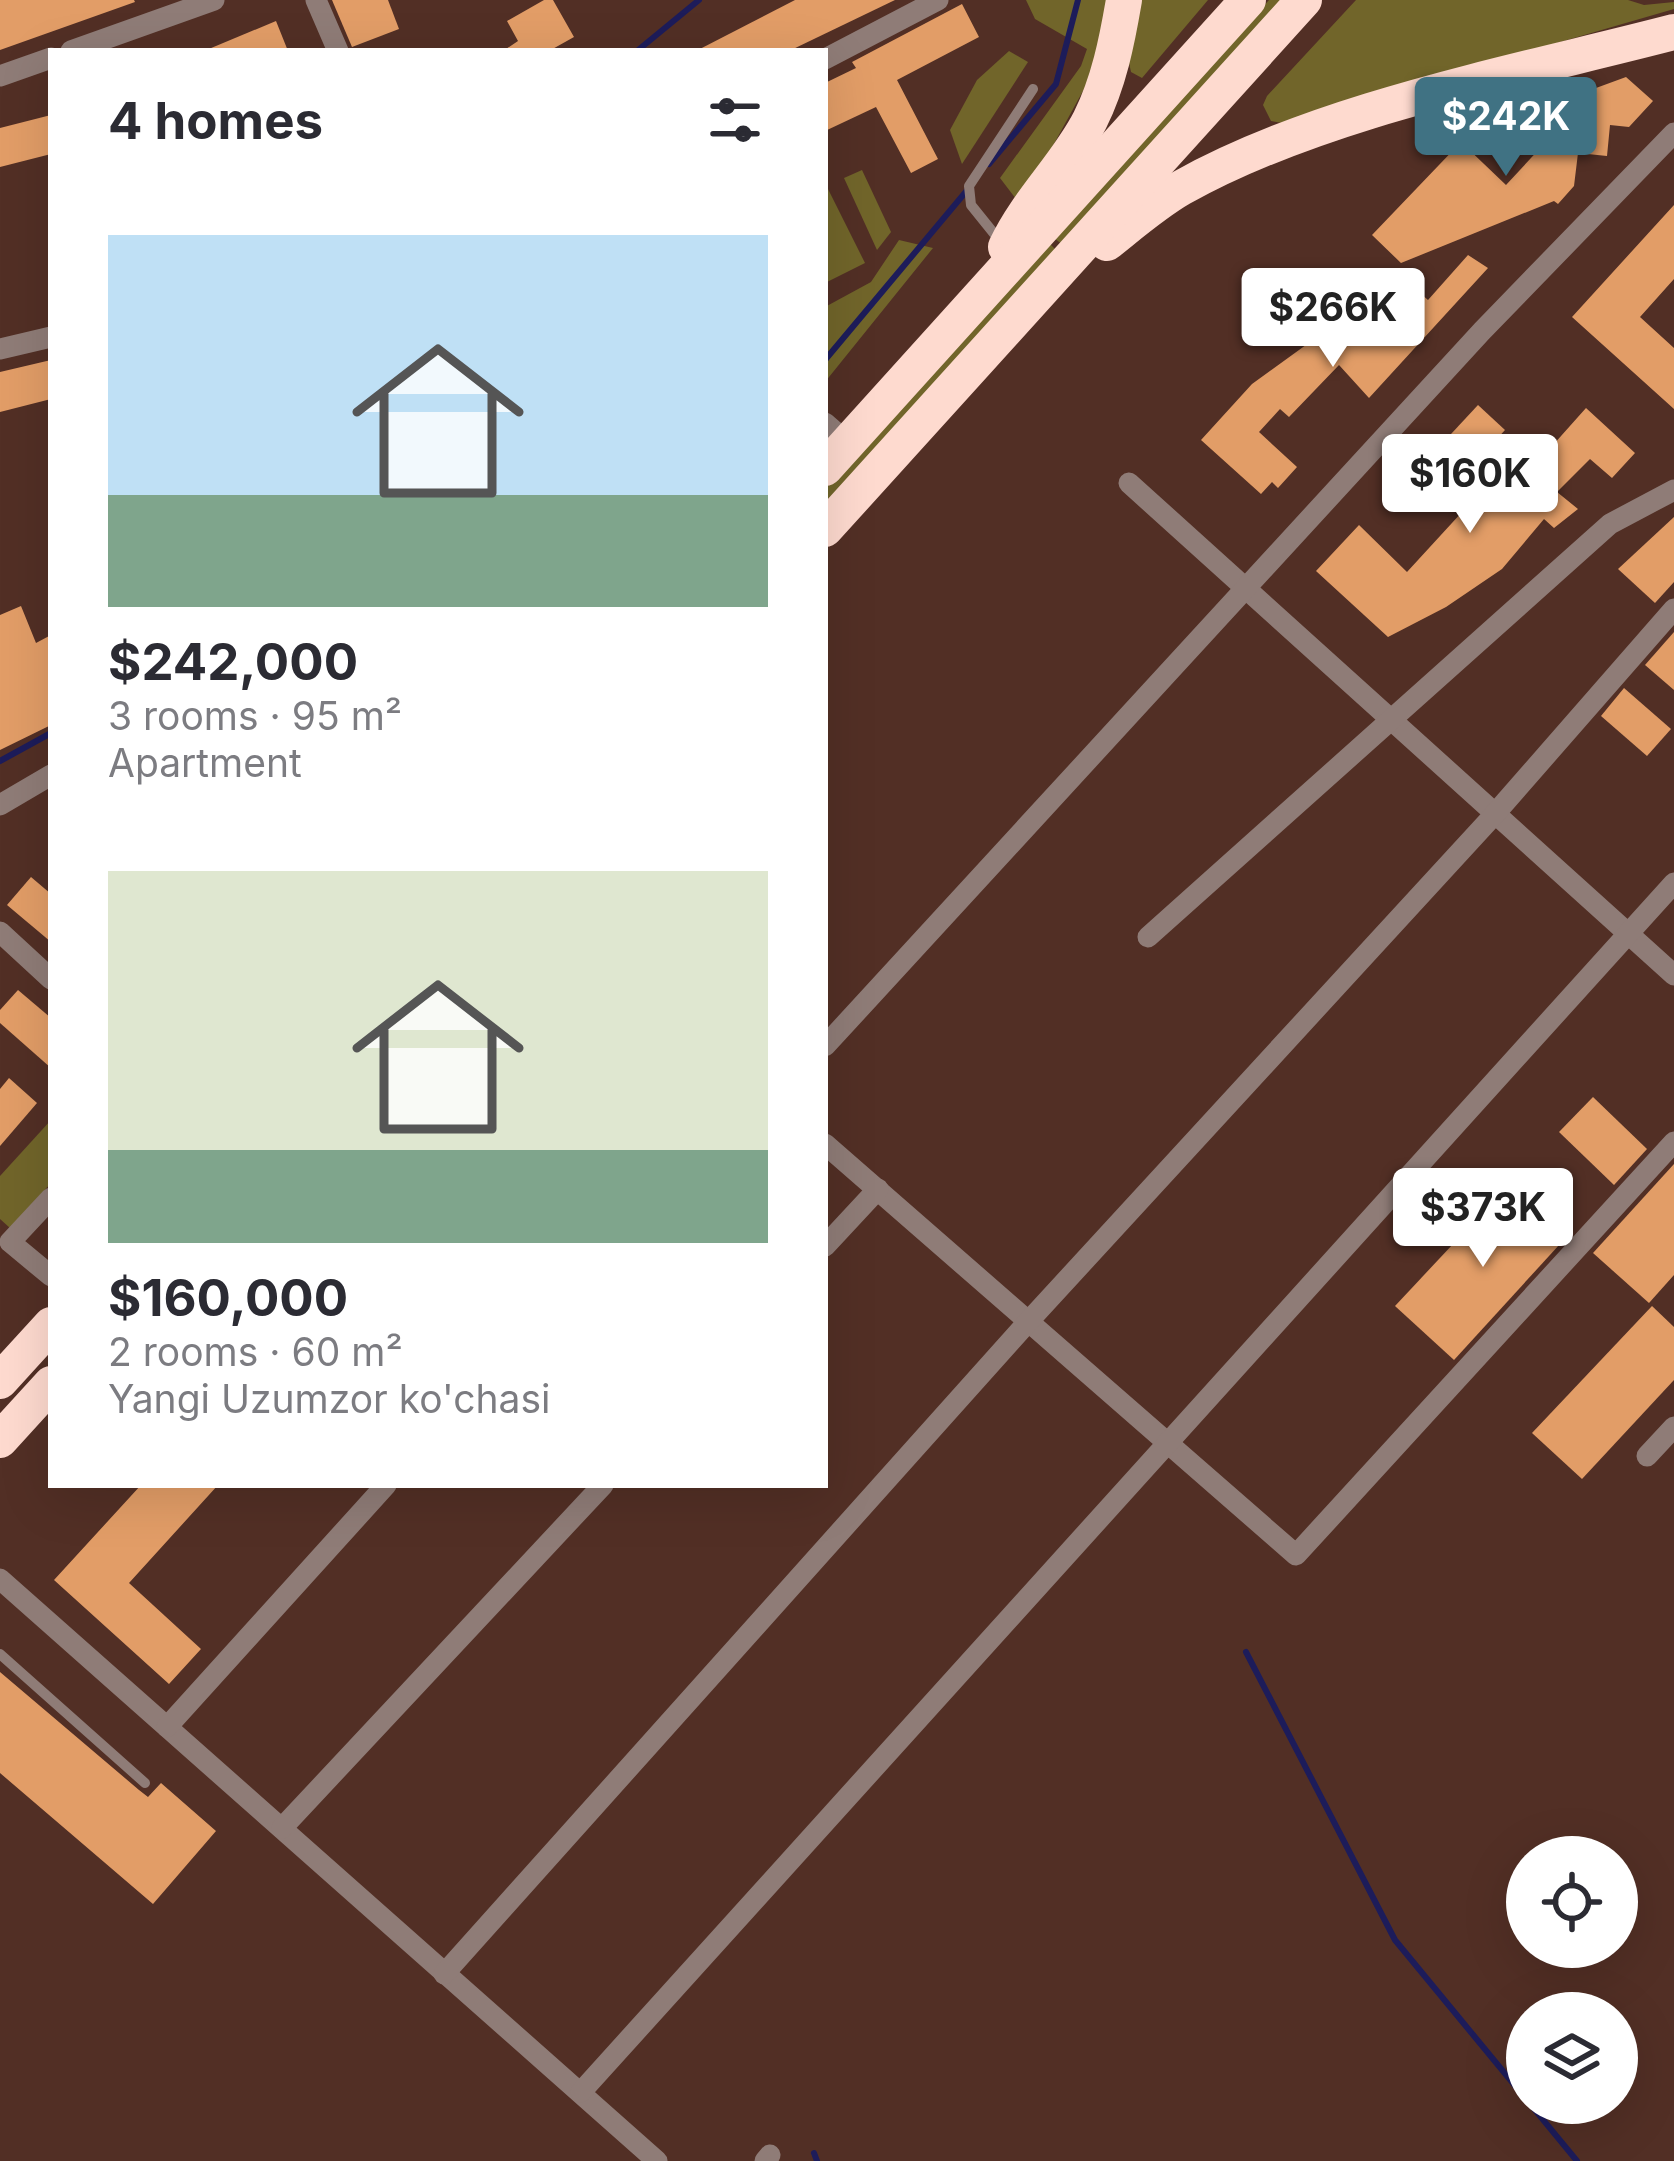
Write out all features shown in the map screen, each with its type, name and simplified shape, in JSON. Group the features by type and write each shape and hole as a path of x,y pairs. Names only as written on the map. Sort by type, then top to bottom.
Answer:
{"highway":[{"path":"986,289 1023,212 1089,122 1112,66 1124,0"},
{"path":"833,445 986,289 1248,0"},
{"path":"828,527 1304,0"},
{"path":"1033,300 1175,191 1235,161 1320,128 1674,32"},
{"path":"0,1381 48,1327"},
{"path":"0,1440 48,1387"}],"street":[{"path":"79,48 214,0"},
{"path":"316,0 337,48"},
{"path":"828,57 938,0"},
{"path":"0,76 48,59"},
{"path":"828,1043 1482,332 1674,133"},
{"path":"0,350 48,338"},
{"path":"1129,483 1674,975"},
{"path":"1148,938 1610,524 1674,490"},
{"path":"444,1974 1027,1323 1493,816 1674,609"},
{"path":"0,806 48,777"},
{"path":"581,2092 1674,883"},
{"path":"0,932 48,976"},
{"path":"828,1147 1296,1555 1674,1142"},
{"path":"828,1243 878,1189"},
{"path":"48,1201 4,1243 48,1274"},
{"path":"1647,1456 1674,1427"},
{"path":"167,1727 383,1488"},
{"path":"282,1828 600,1488"},
{"path":"0,1579 657,2161"}],"lane":[{"path":"1006,248 971,205 969,186 1033,89"},
{"path":"0,1654 146,1783"}],"shaded area":[{"path":"1026,0 1111,0 1101,58 1044,162 1016,199 1000,178 1081,66 1087,49 1035,19"},
{"path":"1141,0 1208,0 1142,78 1131,72 1128,58"},
{"path":"1269,0 1285,0 1063,245 1054,238"},
{"path":"1356,0 1628,0 1644,5 1674,2 1674,9 1282,123 1271,121 1263,105 1267,96"},
{"path":"1009,51 1028,62 962,164 950,130 977,80"},
{"path":"862,170 891,232 877,250 844,178"},
{"path":"828,189 865,263 828,282"},
{"path":"899,240 933,248 828,378 828,305 871,282"},
{"path":"1048,242 1057,251 828,503 828,486"},
{"path":"48,1123 48,1186 10,1228 0,1219 0,1176"}],"building":[{"path":"0,0 134,0 135,2 0,50"},
{"path":"332,0 388,0 399,29 352,47"},
{"path":"544,0 553,0 574,37 554,48 508,48 518,41 507,21"},
{"path":"795,0 895,0 795,48 702,48"},
{"path":"962,4 979,37 897,80 938,159 911,173 876,107 828,130 828,82 856,68 852,62"},
{"path":"276,21 287,48 211,48"},
{"path":"1626,77 1653,101 1629,127 1610,125 1607,156 1578,153 1574,186 1558,204 1554,201 1401,263 1372,235 1461,142 1506,185 1596,88"},
{"path":"48,116 48,155 0,167 0,128"},
{"path":"1674,205 1674,279 1640,317 1674,348 1674,409 1572,317"},
{"path":"1468,255 1488,268 1369,398 1339,365 1289,417 1280,409 1259,432 1297,467 1278,488 1272,482 1261,494 1201,440 1252,384 1368,300 1405,280 1428,300"},
{"path":"48,361 48,400 0,412 0,372"},
{"path":"1478,405 1505,430 1466,473 1438,448"},
{"path":"1586,408 1635,453 1612,478 1590,459 1557,492 1578,509 1554,528 1544,519 1502,569 1446,607 1388,637 1316,571 1359,525 1407,572 1485,487 1502,502"},
{"path":"1674,517 1674,582 1655,603 1618,569"},
{"path":"21,606 36,643 48,637 48,726 0,750 0,615"},
{"path":"1674,632 1674,690 1645,665"},
{"path":"1624,688 1671,729 1647,756 1601,716"},
{"path":"31,877 48,891 48,939 7,905"},
{"path":"18,990 48,1015 48,1065 0,1023 0,1010"},
{"path":"9,1078 37,1103 0,1146 0,1089"},
{"path":"1593,1097 1647,1149 1614,1185 1559,1132"},
{"path":"1674,1164 1674,1275 1649,1303 1593,1253"},
{"path":"1513,1180 1570,1233 1454,1360 1395,1306"},
{"path":"1652,1306 1674,1327 1674,1380 1582,1479 1532,1433"},
{"path":"138,1488 215,1488 129,1583 201,1649 169,1684 54,1580"},
{"path":"0,1672 148,1797 161,1783 216,1831 153,1904 0,1773"}],"waterway":[{"path":"641,48 699,0"},
{"path":"989,164 1056,84 1078,0"},
{"path":"828,356 969,188"},
{"path":"0,761 48,735"},
{"path":"1246,1652 1395,1940 1577,2161"},
{"path":"814,2153 817,2161"}]}
